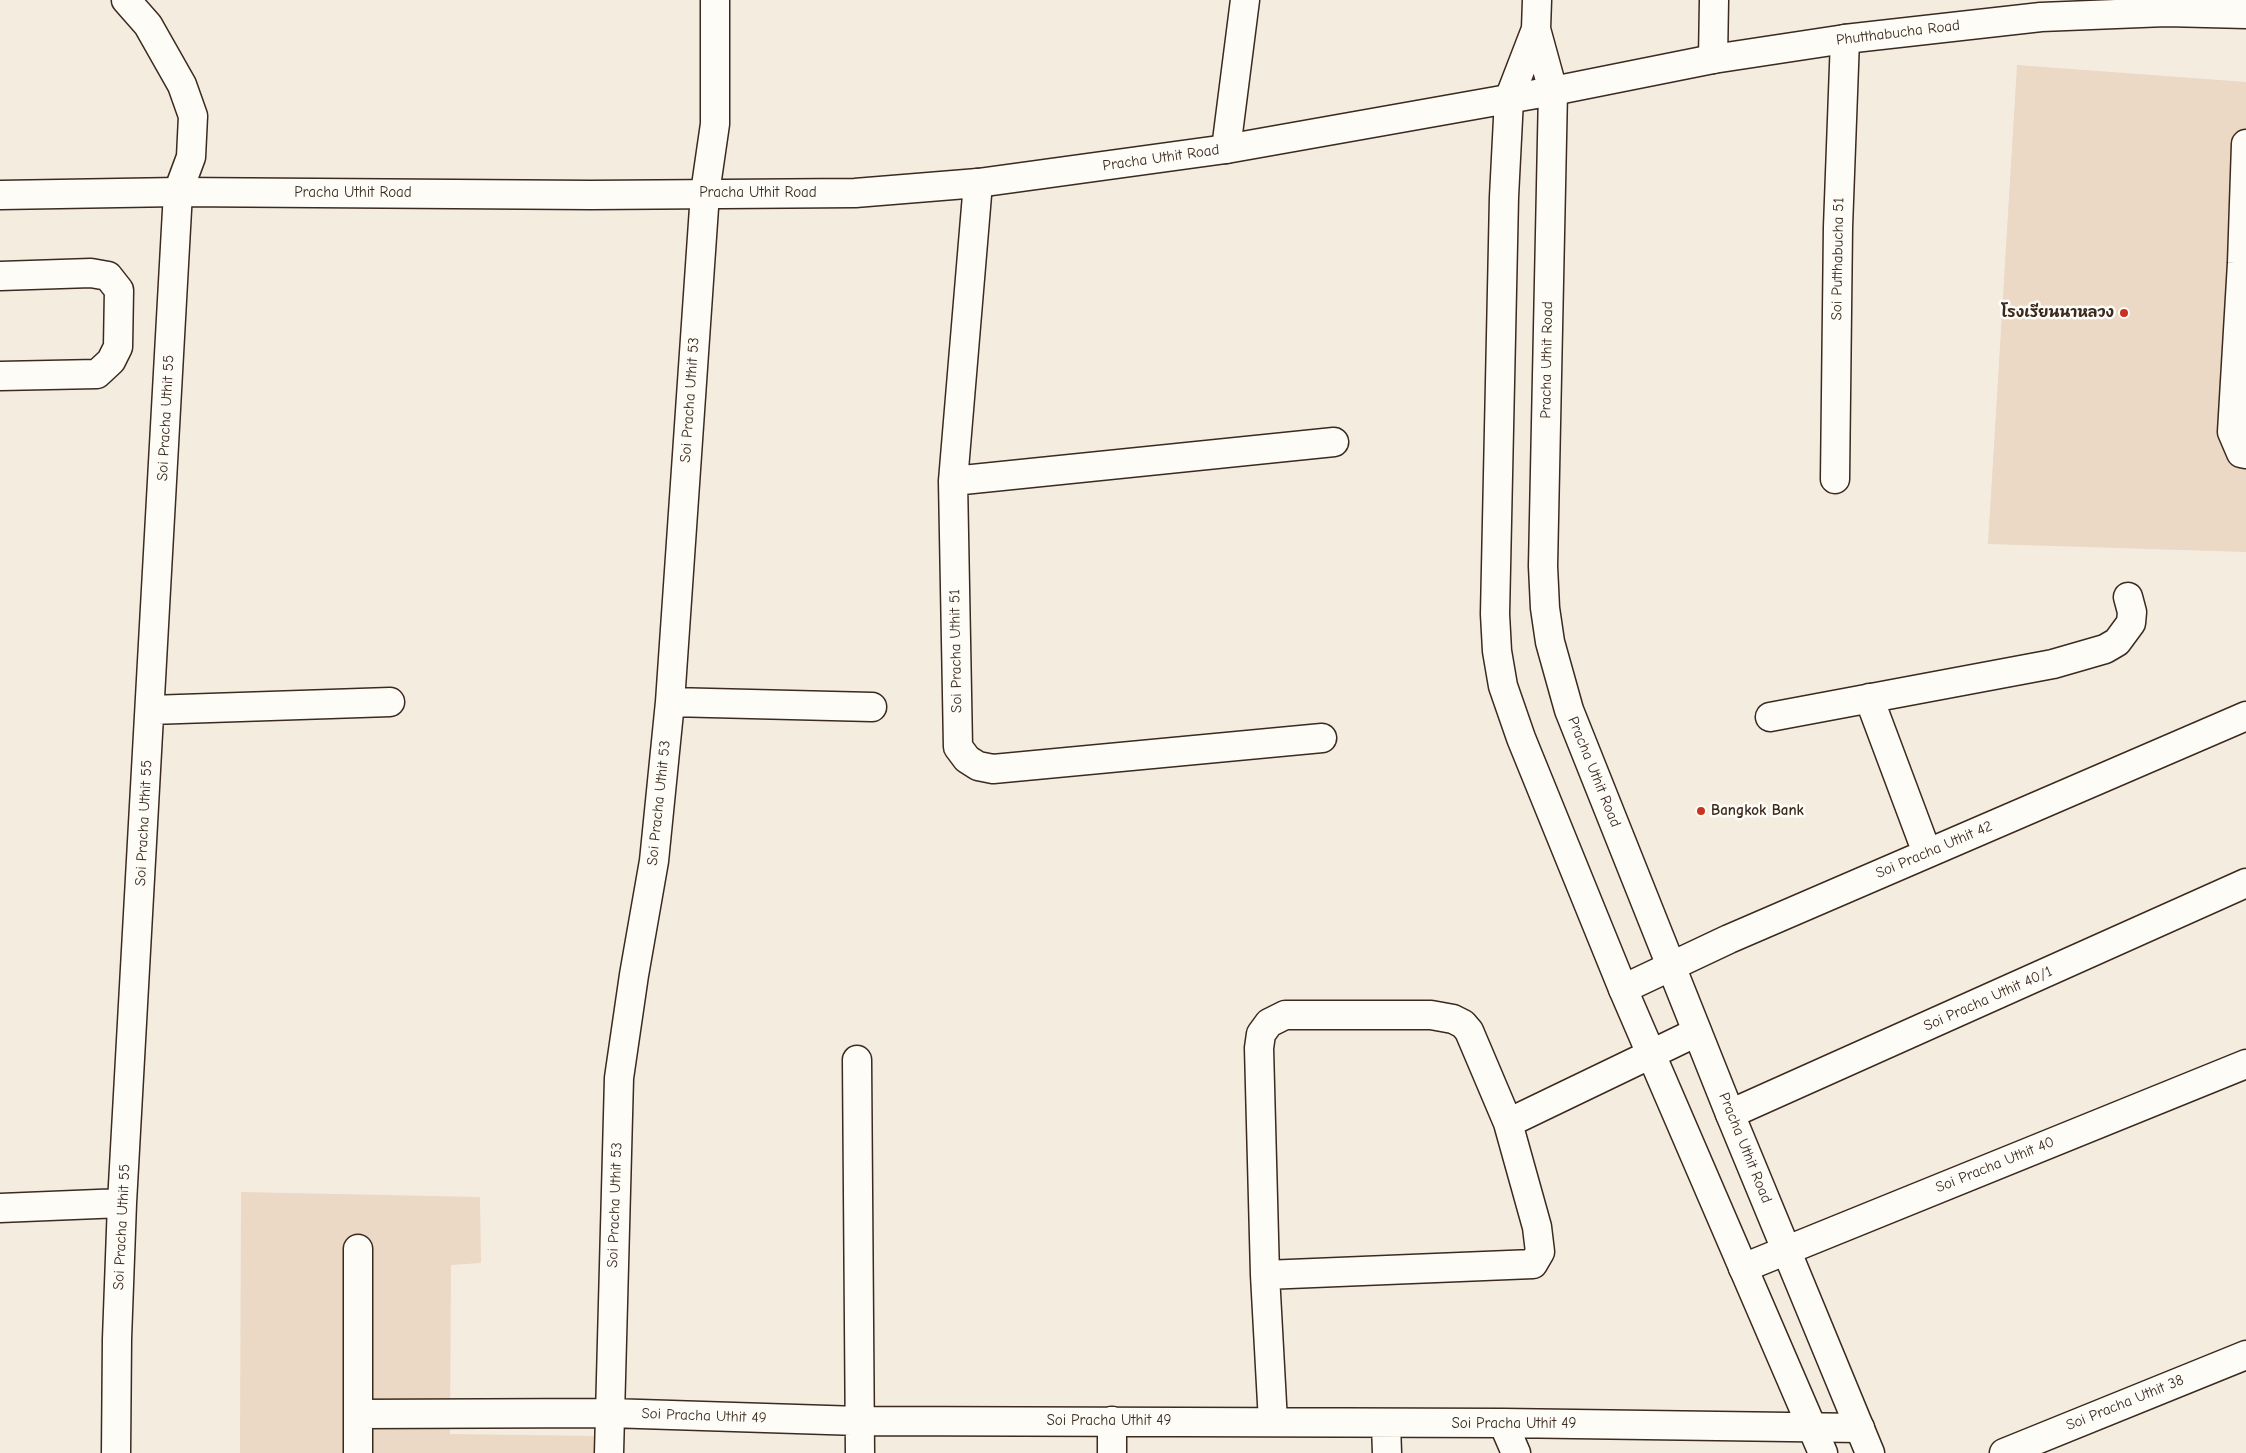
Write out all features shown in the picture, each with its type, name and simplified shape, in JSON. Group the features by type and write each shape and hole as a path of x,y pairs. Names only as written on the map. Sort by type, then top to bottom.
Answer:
{"street":[{"name":"Soi Pracha Uthit 55","path":"116,1453 116,1339 122,1204 178,192 191,157 193,116 182,85 148,25 126,0"},
{"name":"Soi Pracha Uthit 53","path":"608,1453 619,1078 654,861 670,702 705,193 715,124 715,0"},
{"path":"1226,149 1245,0"},
{"path":"1537,0 1536,29 1553,91"},
{"path":"1713,59 1714,0"},
{"name":"Phutthabucha Road","path":"1553,91 1713,59 1845,39 2041,17 2167,6 2246,14"},
{"path":"1536,29 1509,99 1504,206 1496,604 1497,651 1503,686 1521,738 1624,989 1823,1453"},
{"name":"Soi Putthabucha 51","path":"1835,479 1838,236 1845,39"},
{"name":"Pracha Uthit Road","path":"0,195 178,192 581,195 855,193 978,183 1226,149 1553,91 1542,566 1550,642 1569,710 1730,1114 1870,1453"},
{"path":"2246,146 2242,263 2232,432 2240,453 2246,454"},
{"name":"Soi Pracha Uthit 51","path":"978,183 953,481 958,747 967,759 978,766 993,769 1322,738"},
{"path":"0,276 91,273 108,276 119,290 118,347 111,362 98,374 0,376"},
{"path":"953,481 1334,442"},
{"path":"1770,717 2053,664 2106,649 2117,642 2131,623 2132,612 2128,596"},
{"path":"1869,698 1928,852"},
{"path":"150,710 390,702"},
{"path":"670,702 872,707"},
{"name":"Soi Pracha Uthit 42","path":"1624,989 1671,966 1928,852 2246,716"},
{"name":"Soi Pracha Uthit 40/1","path":"1730,1114 2246,883"},
{"path":"1265,1275 1533,1264 1540,1252 1537,1227 1508,1123 1469,1031 1464,1024 1431,1014 1285,1015 1269,1023 1261,1034 1259,1048 1265,1275 1273,1422"},
{"path":"1508,1123 1697,1032"},
{"path":"857,1060 860,1453"},
{"name":"Soi Pracha Uthit 40","path":"1743,1268 2246,1064"},
{"path":"0,1208 122,1204"},
{"path":"358,1249 358,1453"},
{"name":"Soi Pracha Uthit 38","path":"2004,1453 2246,1355"},
{"name":"Soi Pracha Uthit 49","path":"358,1414 609,1413 859,1421 1503,1423 1860,1428"},
{"path":"1112,1421 1112,1453"},
{"path":"1503,1423 1516,1453"},
{"path":"1386,1424 1386,1453"}],"shaded area":[{"name":"โรงเรียนนาหลวง","path":"2017,65 2246,82 2246,552 1988,544"},
{"path":"241,1192 480,1197 481,1263 451,1265 450,1434 597,1436 597,1453 240,1453"}],"place":[{"name":"โรงเรียนนาหลวง","path":"2124,313"},
{"name":"Bangkok Bank","path":"1701,811"}]}
